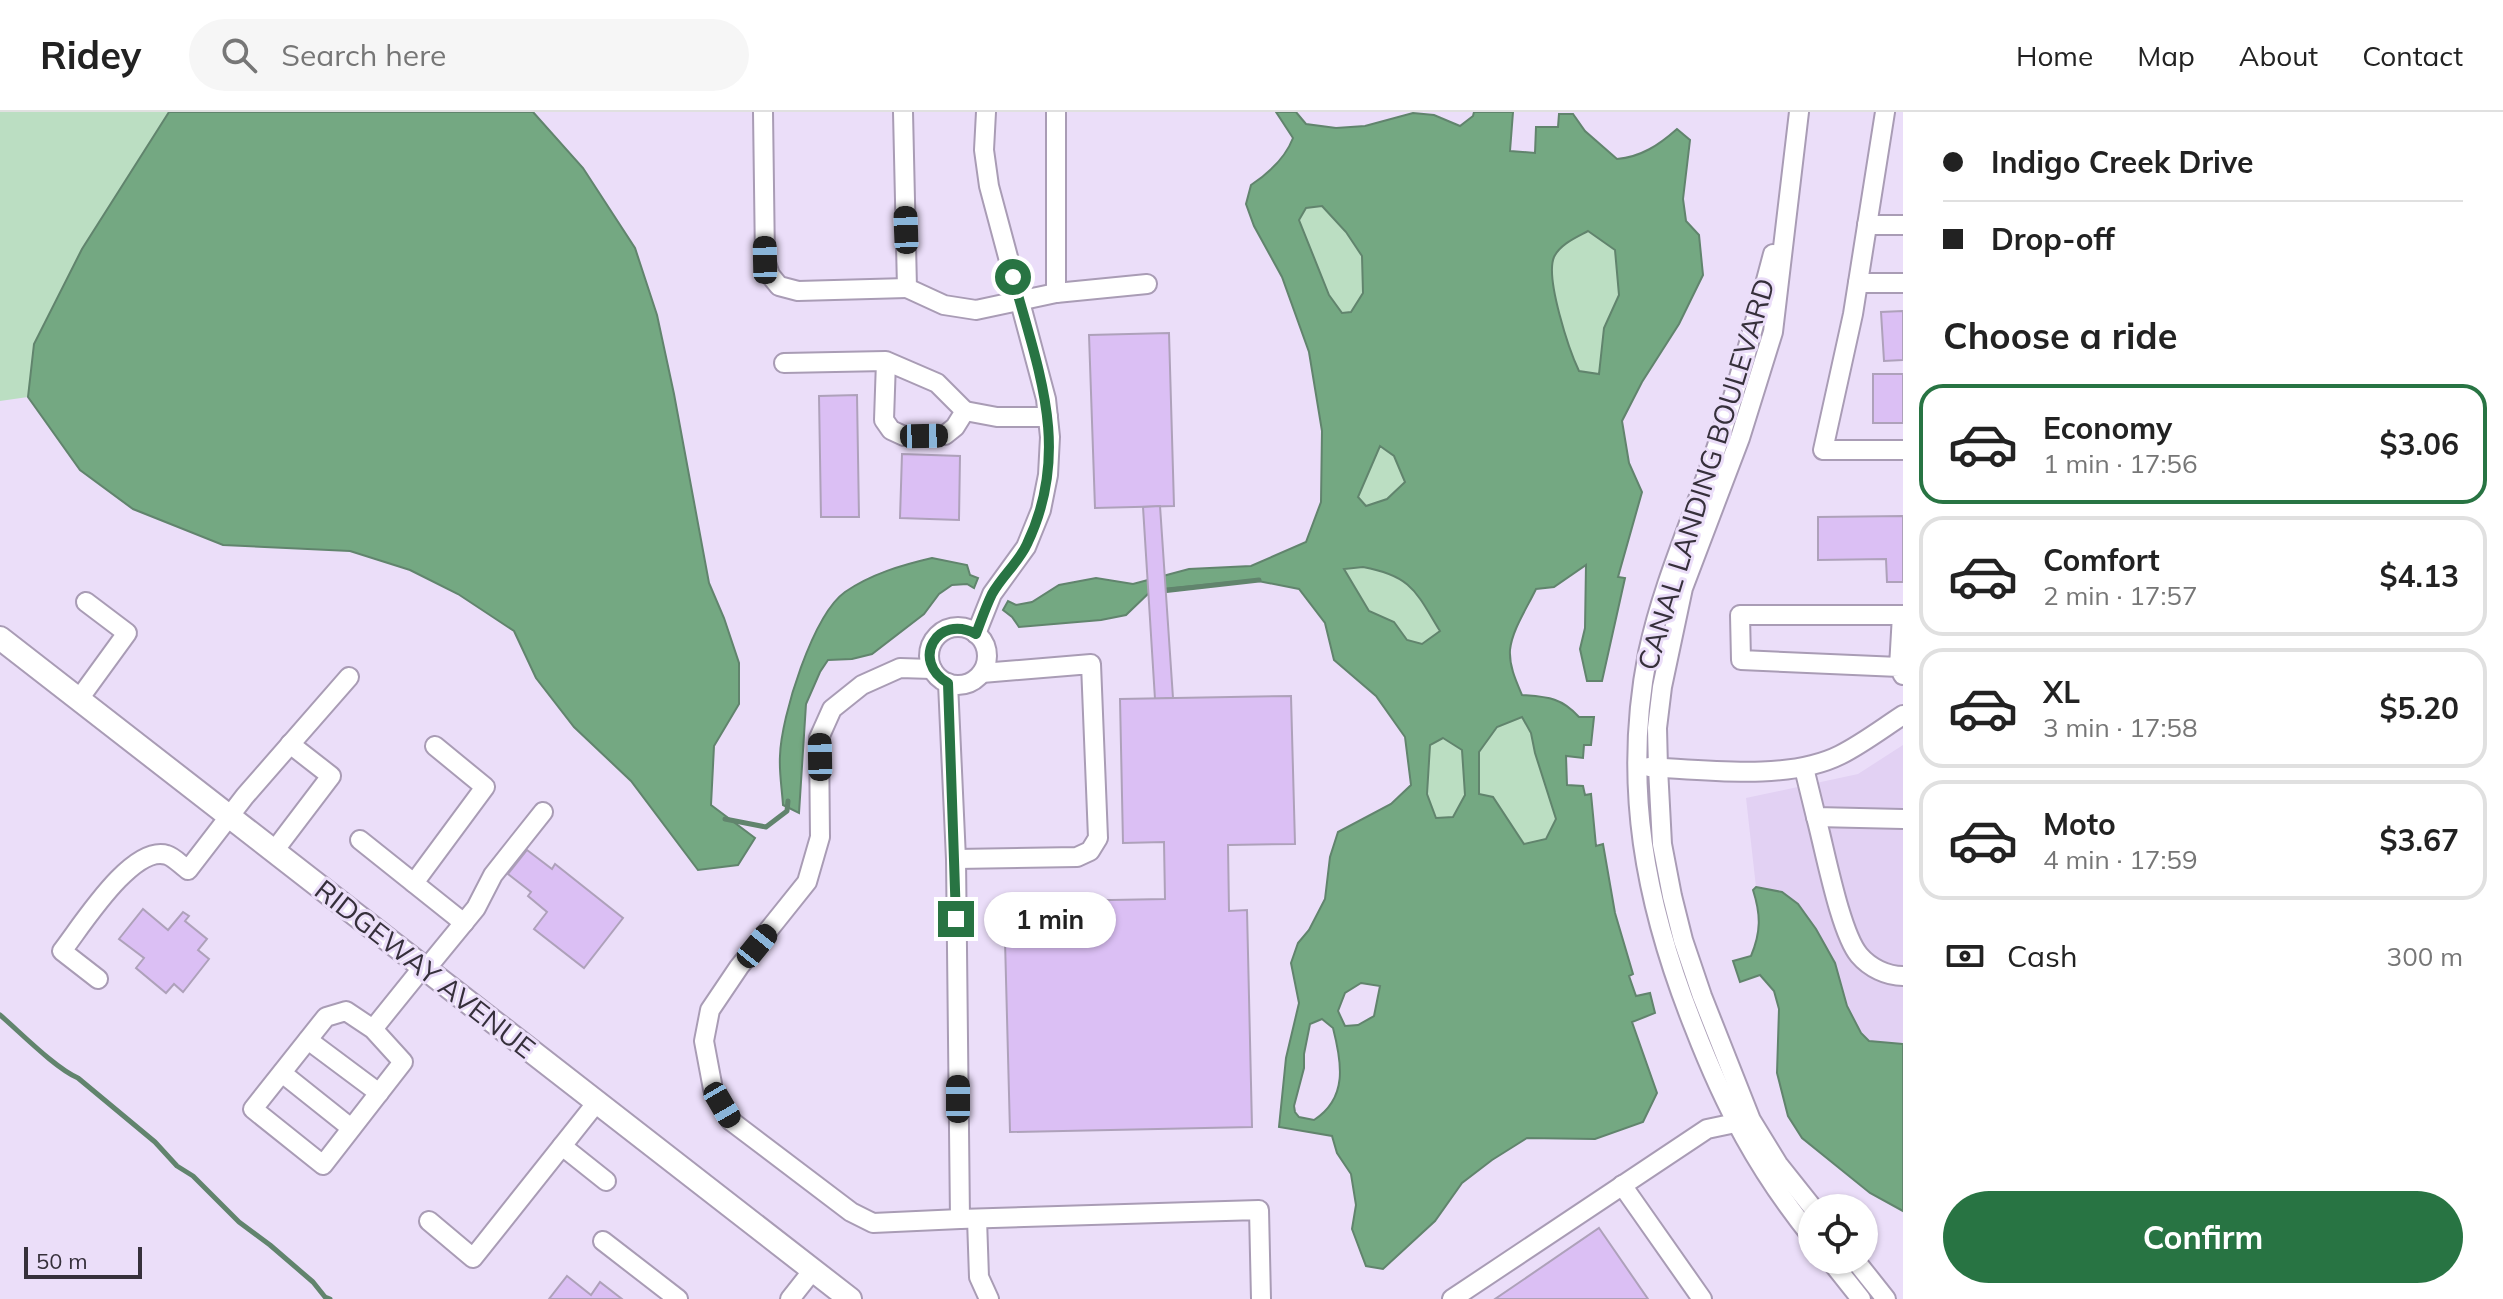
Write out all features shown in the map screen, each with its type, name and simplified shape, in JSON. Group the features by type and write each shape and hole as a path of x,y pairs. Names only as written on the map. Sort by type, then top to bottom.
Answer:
{"main road":[{"name":"RIDGEWAY AVENUE","path":"0,638 850,1299"}],"street":[{"path":"763,112 765,260 770,275 779,286 798,291 907,288 944,305 976,310 1056,293 1147,284"},
{"path":"903,112 907,288"},
{"path":"976,634 992,594 1026,547 1041,510 1048,475 1050,437 1046,399 989,186 984,150 986,112"},
{"path":"1056,112 1056,293"},
{"name":"CANAL LANDING BOULEVARD","path":"1798,1218 1763,1171 1743,1122 1683,940 1662,844 1657,728 1662,687 1683,588 1740,438 1773,332 1799,112"},
{"path":"1885,112 1858,283 1823,450 1903,450"},
{"name":"CANAL LANDING BOULEVARD","path":"1789,201 1736,390 1682,540 1649,650 1639,706 1638,804 1651,896 1662,939 1691,1021 1743,1122 1802,1194"},
{"path":"1867,225 1903,225"},
{"path":"1858,283 1903,283"},
{"path":"784,363 886,361 937,383 965,411 997,417 1048,417"},
{"path":"886,361 884,420 891,430 904,436 945,435 955,427 965,411"},
{"path":"79,699 127,633 86,602"},
{"path":"1740,615 1902,615 1901,671 1741,660 1740,615"},
{"path":"956,859 1077,857 1090,851 1098,838 1091,664 982,673 968,684 948,683 939,678 929,659 930,649 939,635 958,627 976,634 985,645 987,654 982,673"},
{"path":"932,669 900,668 862,685 832,709 819,738 820,837 807,882 739,967 710,1010 704,1041 713,1089 731,1121 851,1212 873,1223 1259,1210 1261,1299"},
{"path":"98,979 62,951 116,881 133,865 150,856 167,855 188,870 349,677"},
{"path":"948,683 968,1219 979,1277 989,1299"},
{"path":"1638,767 1768,771 1804,768 1839,756 1903,715"},
{"path":"274,851 331,776 290,744"},
{"path":"414,883 485,787 435,746"},
{"path":"1804,768 1849,938 1860,957 1890,976 1903,976"},
{"path":"373,1029 476,908 493,875 543,812"},
{"path":"1816,817 1903,819"},
{"path":"360,840 464,923"},
{"path":"346,1011 373,1029 403,1062 323,1165 253,1109 326,1017 346,1011"},
{"path":"308,1040 379,1093"},
{"path":"282,1073 351,1128"},
{"path":"429,1221 473,1258 597,1102"},
{"path":"1452,1299 1707,1129 1743,1122"},
{"path":"562,1146 606,1181"},
{"path":"1622,1185 1702,1299"},
{"path":"603,1241 678,1299"},
{"path":"790,1299 813,1270"},
{"path":"1841,1274 1861,1299"},
{"path":"1866,1274 1886,1299"}],"shaded area":[{"path":"0,112 169,112 82,249 34,344 28,397 0,401"},
{"path":"169,112 533,112 583,168 635,248 657,315 709,583 739,663 739,704 714,746 711,805 755,838 738,865 698,870 631,781 574,727 536,678 514,631 458,594 410,570 350,551 223,545 133,509 80,470 28,397 34,344 82,249"},
{"path":"1276,112 1296,112 1306,124 1336,128 1365,126 1413,113 1434,115 1460,126 1474,112 1513,112 1510,151 1535,153 1536,127 1558,127 1559,114 1573,114 1585,131 1617,159 1649,149 1677,129 1690,140 1683,199 1686,221 1699,235 1703,275 1679,324 1642,382 1622,421 1629,463 1642,492 1618,577 1625,578 1602,681 1587,681 1580,649 1585,628 1586,565 1554,587 1536,589 1517,627 1510,650 1512,668 1522,695 1553,699 1566,705 1579,717 1594,717 1591,745 1584,745 1583,758 1566,756 1567,785 1583,786 1585,795 1591,794 1596,846 1603,844 1615,913 1633,974 1629,976 1636,996 1650,993 1655,1013 1632,1022 1657,1093 1643,1122 1595,1139 1527,1138 1492,1160 1462,1183 1435,1221 1383,1269 1366,1266 1352,1229 1356,1205 1351,1174 1337,1153 1332,1136 1279,1127 1286,1058 1299,1003 1291,963 1298,943 1309,930 1325,899 1330,857 1338,832 1391,804 1411,785 1405,737 1376,696 1334,660 1325,623 1299,589 1253,580 1152,590 1126,615 1019,627 1003,610 1008,601 1016,605 1032,602 1059,585 1096,578 1133,584 1189,569 1251,566 1306,542 1321,502 1322,431 1309,352 1282,277 1254,226 1246,204 1251,185 1276,165 1293,138","holes":["1322,206 1346,232 1362,256 1363,293 1351,312 1342,313 1329,295 1299,220 1306,208","1588,231 1615,250 1619,295 1604,328 1599,374 1579,371 1564,331 1555,297 1552,267 1554,257 1564,245","1380,446 1394,456 1405,482 1387,499 1366,506 1358,497","1363,567 1403,581 1418,596 1440,631 1422,644 1407,640 1394,622 1369,611 1344,569","1522,717 1531,733 1556,819 1546,839 1524,844 1493,797 1479,794 1479,752 1497,727","1443,738 1462,750 1465,795 1453,817 1436,818 1427,794 1430,745","1361,983 1380,986 1374,1016 1358,1025 1345,1026 1338,1011 1345,993","1322,1019 1333,1028 1339,1054 1340,1079 1333,1101 1314,1120 1299,1117 1294,1106 1304,1068 1310,1024"]},
{"path":"1322,206 1346,232 1362,256 1363,293 1351,312 1342,313 1329,295 1299,220 1306,208"},
{"path":"1588,230 1615,250 1619,295 1604,328 1599,375 1579,371 1564,331 1553,281 1552,267 1557,252"},
{"path":"1380,446 1394,456 1405,483 1387,499 1366,506 1358,497"},
{"path":"932,558 967,565 970,575 978,578 974,588 967,584 952,585 939,594 924,614 872,654 828,660 806,704 799,813 783,805 780,756 786,717 801,668 821,622 845,592 865,580"},
{"path":"1363,567 1403,581 1418,596 1441,632 1422,645 1407,640 1394,622 1369,611 1344,568"},
{"path":"1522,716 1531,733 1556,819 1545,839 1524,844 1493,797 1479,795 1479,752 1497,727"},
{"path":"1443,738 1462,750 1466,795 1453,817 1436,818 1427,794 1430,744"},
{"path":"1903,745 1903,1044 1869,1041 1861,1033 1847,1006 1835,963 1816,929 1798,904 1782,892 1756,887 1746,798 1858,774"},
{"path":"1756,887 1782,892 1798,904 1835,963 1847,1006 1861,1033 1869,1041 1903,1044 1903,1211 1878,1197 1878,1194 1870,1193 1802,1138 1788,1116 1777,1073 1779,1009 1774,991 1760,975 1740,982 1733,961 1751,956 1754,947 1759,923 1753,890"}],"building":[{"path":"1903,311 1903,360 1884,361 1881,312"},
{"path":"1169,333 1174,506 1095,508 1089,335"},
{"path":"1873,374 1903,374 1903,423 1873,423"},
{"path":"857,395 859,517 821,517 819,396"},
{"path":"902,454 960,456 959,520 900,518"},
{"path":"1160,506 1173,698 1155,699 1143,507"},
{"path":"1903,516 1903,582 1887,582 1886,559 1818,560 1818,517"},
{"path":"1291,696 1295,844 1228,845 1229,911 1247,910 1252,1127 1010,1132 1004,902 1165,899 1164,842 1123,843 1120,699"},
{"path":"527,850 552,869 555,864 623,918 584,968 534,929 547,912 528,896 531,892 508,874"},
{"path":"143,909 168,930 183,912 189,916 185,921 207,939 198,950 209,959 183,992 174,984 166,993 136,968 144,958 119,939"},
{"path":"1599,1228 1648,1299 1495,1299"},
{"path":"567,1276 591,1295 600,1282 622,1299 549,1299"}],"waterway":[{"path":"1162,591 1259,580"},
{"path":"725,819 766,827 787,811 788,801"},
{"path":"0,1015 48,1058 78,1078 155,1142 239,1222 270,1245 330,1299"}],"route":[{"path":"956,919 948,683 932,669 930,649 939,635 948,629 958,627 976,634 992,594 1026,547 1041,510 1048,475 1050,437 1046,399 1013,277"}]}
